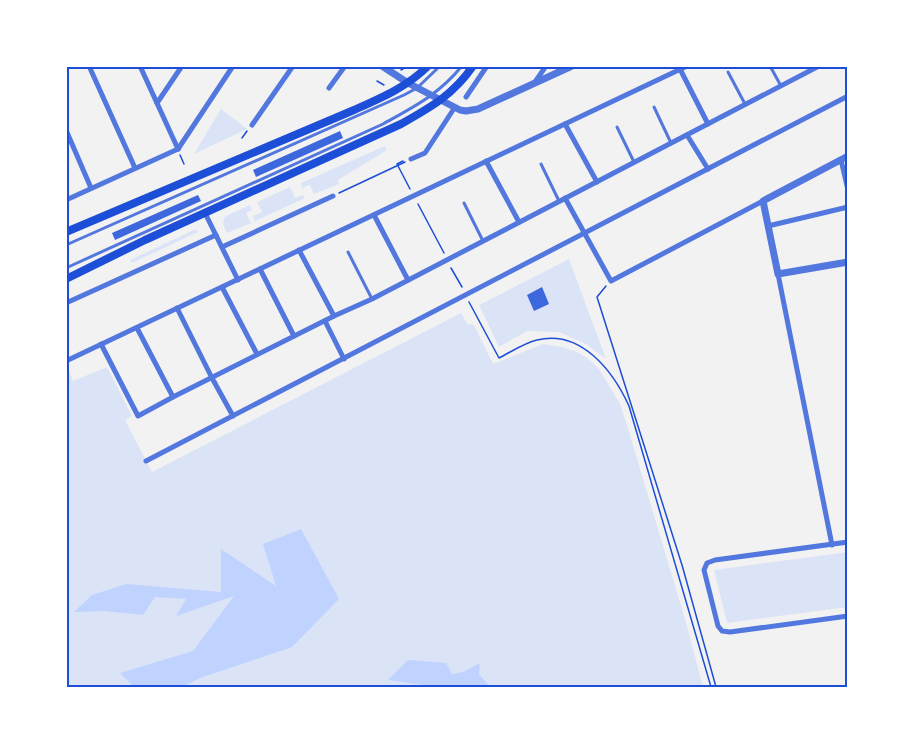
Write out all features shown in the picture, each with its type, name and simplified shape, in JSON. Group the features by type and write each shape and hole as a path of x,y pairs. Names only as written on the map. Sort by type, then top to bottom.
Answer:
{"main road":[{"path":"66,232 354,110 408,83 428,66"},
{"path":"66,279 145,240 401,124 441,100 460,83 473,66"}],"street":[{"path":"89,66 135,168"},
{"path":"140,66 178,149"},
{"path":"157,103 182,66"},
{"path":"66,200 178,149 233,66"},
{"path":"252,125 293,66"},
{"path":"329,88 345,66"},
{"path":"382,66 417,88 464,111 478,109 572,66"},
{"path":"393,73 398,66"},
{"path":"466,97 487,66"},
{"path":"534,84 546,66"},
{"path":"66,361 687,66"},
{"path":"101,344 138,416 257,354 372,299 819,66"},
{"path":"680,69 708,124"},
{"path":"146,461 848,96"},
{"path":"411,159 425,153 455,107"},
{"path":"565,124 597,182"},
{"path":"66,130 91,188"},
{"path":"687,135 708,169"},
{"path":"566,198 611,281 845,158 848,190"},
{"path":"486,161 519,222"},
{"path":"222,247 333,196"},
{"path":"763,201 832,545"},
{"path":"768,226 848,207"},
{"path":"205,213 238,280"},
{"path":"374,215 408,280"},
{"path":"66,303 216,234"},
{"path":"299,250 334,316"},
{"path":"778,274 848,261"},
{"path":"260,269 294,336"},
{"path":"222,287 257,354"},
{"path":"177,308 233,416"},
{"path":"325,321 344,359"},
{"path":"137,328 173,397"},
{"path":"848,542 715,560 707,563 704,570 718,626 722,631 730,632 848,616"}],"lane":[{"path":"66,245 417,88 440,66"},
{"path":"66,268 391,119 432,96 462,66"},
{"path":"770,66 781,86"},
{"path":"728,72 745,104"},
{"path":"654,107 671,143"},
{"path":"617,127 634,162"},
{"path":"541,164 559,201"},
{"path":"464,203 483,241"},
{"path":"348,252 372,299"}],"path":[{"path":"333,196 411,159"},
{"path":"611,281 597,297 682,566 716,687"},
{"path":"499,358 538,340 559,339 581,347 592,354 615,380 629,406 711,687"}],"shaded area":[{"path":"221,109 247,129 194,154"},
{"path":"385,146 387,150 338,180 339,184 314,194 310,185 302,188 301,183"},
{"path":"290,187 295,198 303,195 305,198 255,221 253,216 262,212 257,202"},
{"path":"250,205 252,210 246,213 251,223 227,233 224,218"},
{"path":"196,229 198,232 132,263 130,260"},
{"path":"569,259 606,359 586,344 559,332 527,331 499,347 479,305"},
{"path":"461,313 467,324 474,325 493,364 543,344 577,352 599,369 620,404 627,425 703,687 66,687 66,364 73,381 107,367 132,416 125,420 152,472"},
{"path":"848,552 848,607 727,623 714,570"}],"water":[{"path":"301,529 339,599 292,647 200,678 182,687 134,687 120,673 193,651 234,596 176,616 186,599 155,597 143,615 104,611 74,612 92,595 126,584 221,592 221,549 276,586 263,544"},
{"path":"408,660 446,663 452,674 463,672 480,663 479,674 490,687 437,687 388,680"}],"building":[{"path":"340,131 343,138 256,177 253,170"},
{"path":"198,195 201,201 115,240 112,233"},
{"path":"542,287 549,304 534,311 527,295"}]}
